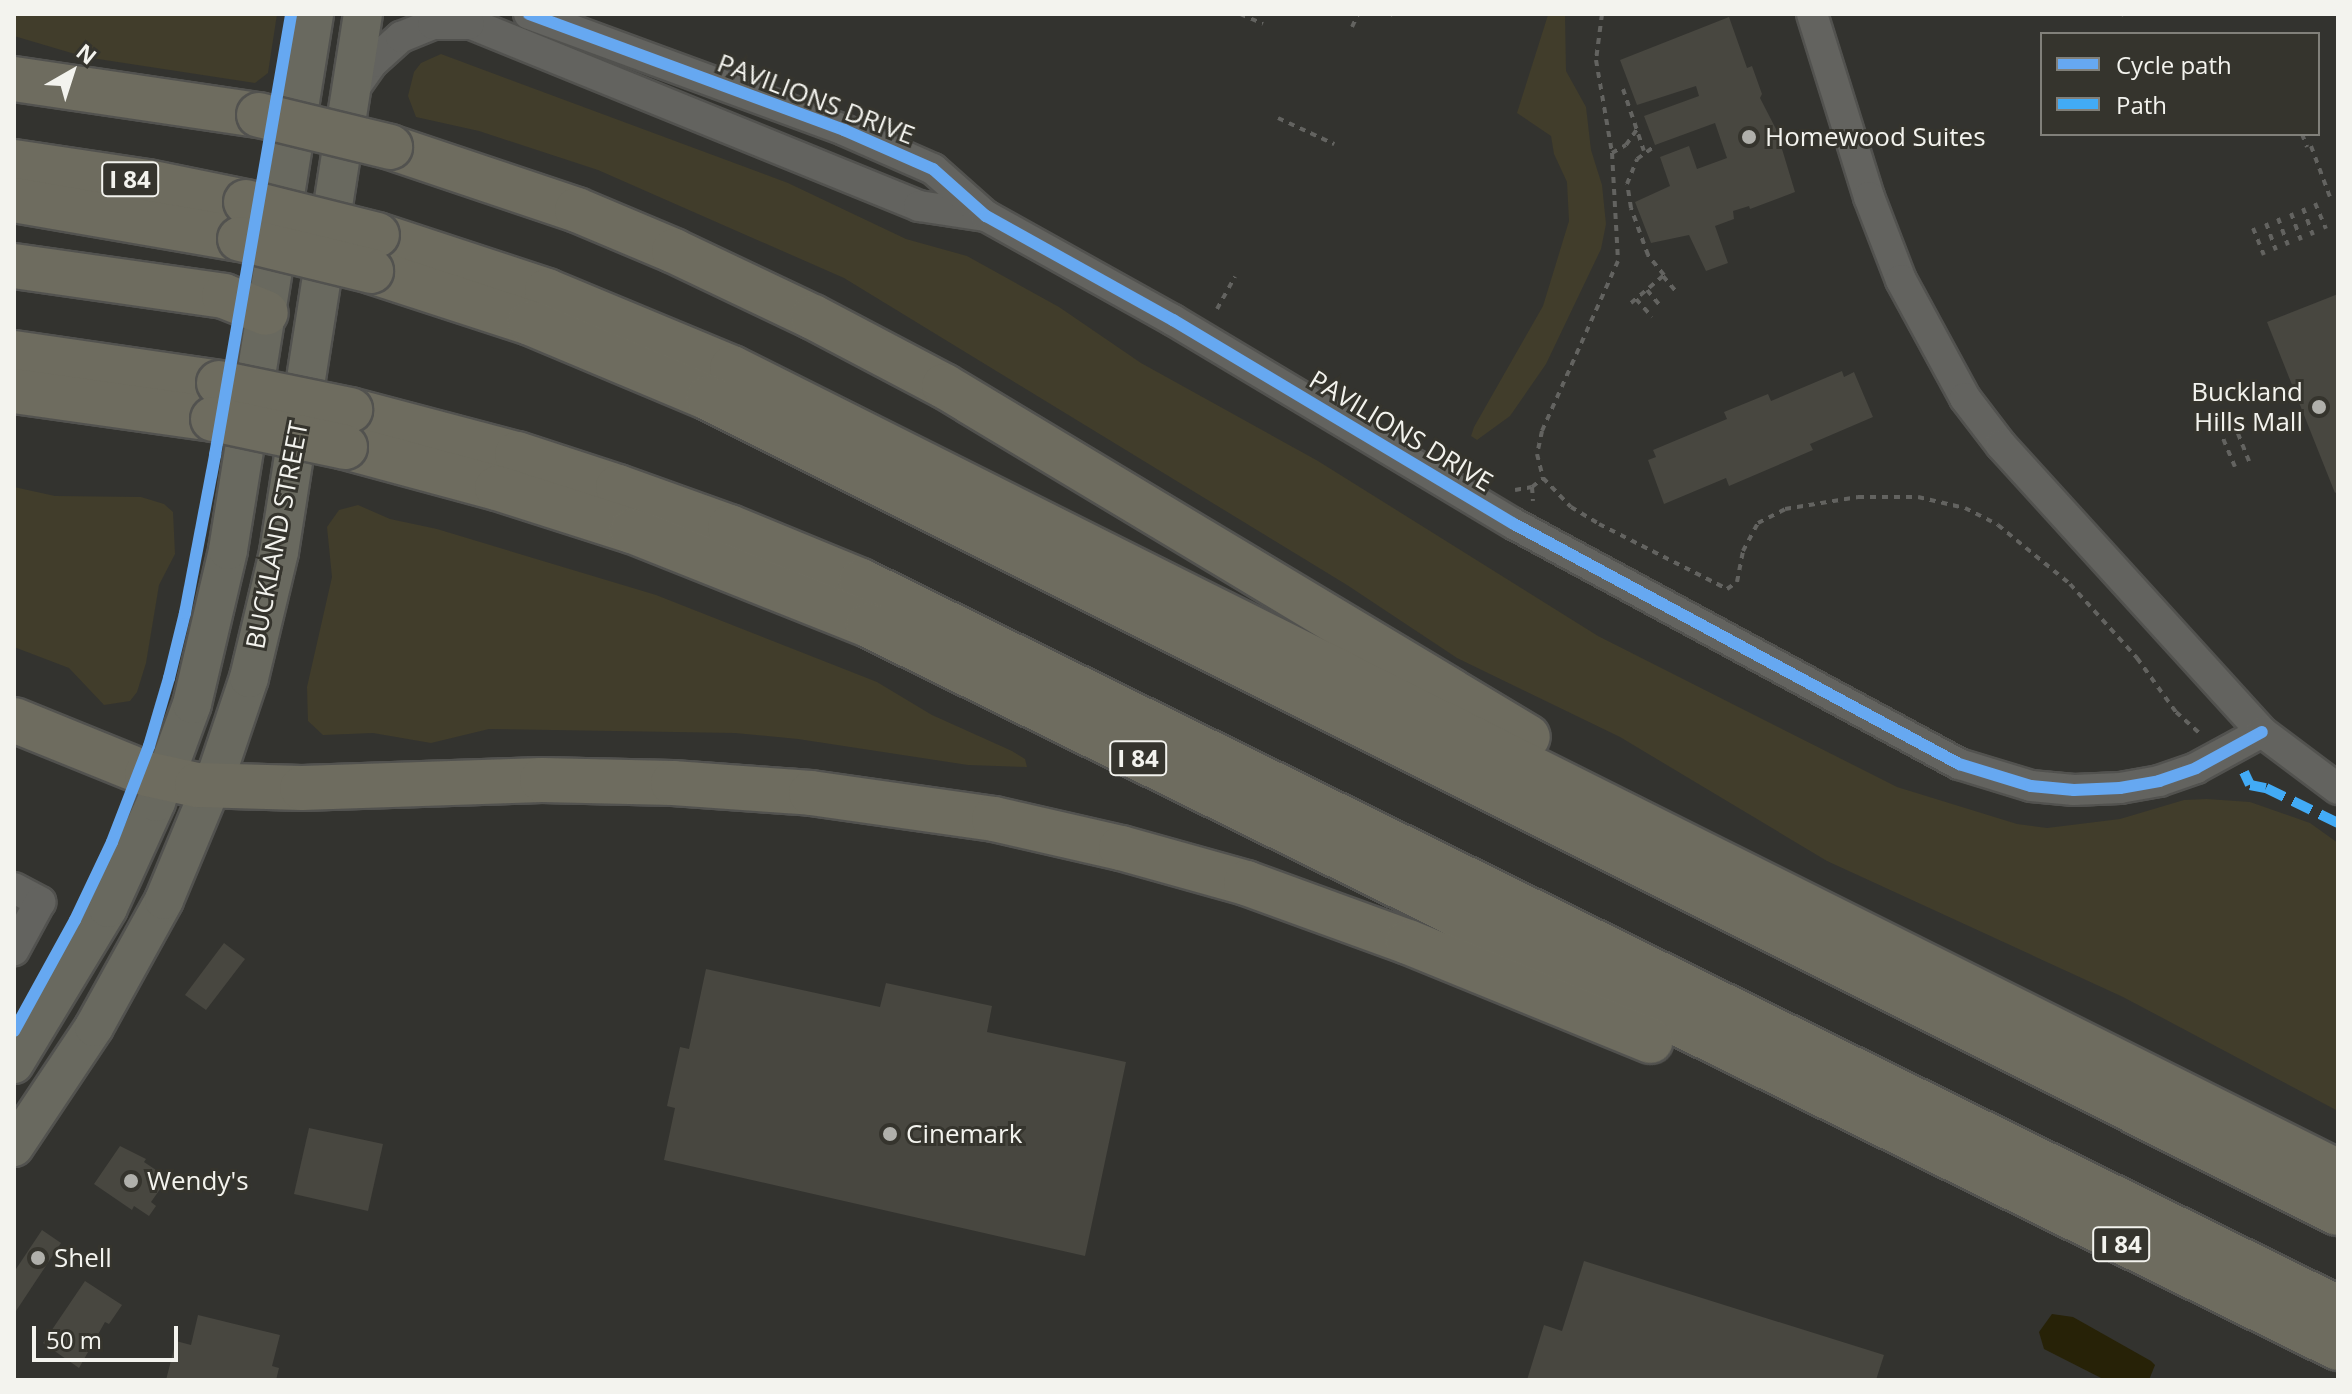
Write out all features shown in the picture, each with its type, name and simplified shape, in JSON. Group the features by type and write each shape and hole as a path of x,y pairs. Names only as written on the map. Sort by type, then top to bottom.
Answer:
{"highway":[{"path":"14,60 95,77 143,95"},
{"path":"14,79 143,95 259,115 390,147 498,182 628,231 744,282 881,352 1027,435 1480,710 1705,833 1798,903"},
{"name":"I 84","path":"14,162 374,253 560,296 732,368 2338,1172"},
{"path":"14,200 243,220"},
{"path":"374,253 708,398 2338,1213"},
{"path":"14,266 224,296 266,313"},
{"path":"14,290 222,317 266,313"},
{"path":"14,353 216,401"},
{"name":"I 84","path":"14,391 216,401 347,429 497,488 619,526 868,625 2338,1348"},
{"path":"347,429 517,454 730,527 861,581 2338,1308"},
{"path":"14,720 165,779 212,786 302,788 542,780 724,785 903,804 1029,826 1188,866 1305,903 1705,1065 1904,1137"}],"main road":[{"name":"BUCKLAND STREET","path":"14,1064 108,908 165,779 192,704 214,614 314,14"},
{"name":"BUCKLAND STREET","path":"14,1147 124,977 164,900 212,786 249,678 272,590 363,14"},
{"path":"266,313 315,319"}],"street":[{"name":"PAVILIONS DRIVE","path":"529,14 793,111 933,169 986,216 1163,314 1549,544 1967,768 2041,787 2120,788 2196,768 2262,732"},
{"path":"1812,14 1869,197 1897,270 1965,398 2001,445 2262,732 2338,789"},
{"name":"PAVILIONS DRIVE","path":"349,98 373,62 401,37 433,24 458,19 761,139 919,206 986,216"},
{"name":"PAVILIONS DRIVE","path":"761,139 793,111"},
{"path":"14,888 40,902 14,950"}],"path":[{"path":"1240,14 1263,24"},
{"path":"1352,27 1358,14"},
{"path":"1602,14 1596,60 1612,153 1618,261 1542,431 1537,454 1543,478 1571,507 1599,524 1727,589 1737,582 1751,532 1762,519 1785,509 1858,497 1932,499 1965,508 1998,525 2070,584 2137,658 2176,712 2199,733"},
{"path":"1623,89 1644,151"},
{"path":"1278,118 1334,144"},
{"path":"1612,153 1626,145 1637,129"},
{"path":"2303,136 2330,197"},
{"path":"1652,148 1644,151 1630,170 1627,184 1631,208 1648,255 1678,294"},
{"path":"2315,203 2326,229"},
{"path":"2303,208 2313,235"},
{"path":"2291,213 2301,240"},
{"path":"2278,218 2288,245"},
{"path":"2266,223 2276,250"},
{"path":"2253,228 2264,255"},
{"path":"1631,303 1663,276"},
{"path":"1217,309 1235,277"},
{"path":"1647,290 1662,308"},
{"path":"1636,299 1652,317"},
{"path":"2229,411 2249,461"},
{"path":"2214,417 2235,467"},
{"path":"1515,490 1532,487 1543,478"},
{"path":"1532,487 1533,501"}],"shaded area":[{"path":"14,14 277,14 268,73 255,83 85,57 14,36"},
{"path":"1565,14 1566,71 1586,107 1591,150 1602,185 1606,224 1601,249 1546,364 1510,416 1477,440 1471,436 1474,427 1543,306 1569,221 1567,182 1554,154 1551,136 1517,113 1548,15"},
{"path":"441,54 788,183 906,239 967,256 1059,307 1141,363 1318,461 1598,636 1897,787 2017,824 2047,828 2120,819 2184,800 2207,799 2250,802 2310,823 2338,843 2338,1111 2123,997 1827,861 1620,737 1457,658 1347,585 844,278 598,170 479,131 416,117 408,96 414,72 421,63"},
{"path":"14,487 55,496 141,497 164,504 173,512 175,554 159,585 146,663 137,692 130,701 104,705 69,668 14,647"},
{"path":"358,505 390,519 437,529 656,595 877,682 932,715 1012,751 1025,759 1027,767 968,765 798,739 735,733 489,729 431,743 373,733 323,735 308,721 307,687 332,577 327,527 339,510"},
{"path":"2052,1314 2073,1317 2151,1361 2155,1365 2149,1380 2105,1380 2044,1349 2039,1332"}],"building":[{"name":"Homewood Suites","path":"1729,17 1747,68 1752,66 1762,94 1760,98 1776,129 1795,192 1750,209 1749,206 1733,211 1734,219 1715,226 1728,263 1706,271 1689,235 1651,243 1635,202 1670,186 1660,157 1689,146 1697,169 1727,158 1715,123 1655,145 1644,116 1699,96 1696,86 1637,105 1620,60"},
{"name":"Buckland Hills Mall","path":"2338,294 2338,491 2335,493 2267,322"},
{"path":"1842,371 1844,377 1854,372 1873,417 1810,444 1813,450 1729,486 1726,478 1664,504 1648,460 1656,457 1653,450 1727,419 1724,412 1768,394 1771,401"},
{"path":"224,943 245,959 206,1010 185,995"},
{"name":"Cinemark","path":"706,969 880,1007 886,983 992,1006 987,1032 1126,1062 1085,1256 664,1160 675,1108 667,1106 680,1047 689,1049"},
{"path":"309,1128 383,1144 368,1211 294,1194"},
{"name":"Wendy's","path":"120,1146 146,1159 144,1162 168,1178 151,1202 156,1206 149,1216 134,1206 132,1210 94,1184"},
{"name":"Shell","path":"42,1230 61,1243 14,1314 14,1272"},
{"path":"1584,1261 1884,1355 1876,1380 1527,1380 1544,1325 1562,1331"},
{"path":"85,1281 122,1305 109,1324 105,1322 79,1368 43,1343"},
{"path":"198,1315 280,1335 272,1366 279,1368 276,1380 166,1380 176,1341 191,1345"}],"marked path":[{"path":"2244,772 2250,785 2266,788 2338,823"}],"cycle path":[{"path":"14,1031 75,920 112,842 149,746 169,678 185,613 215,455 291,14"},
{"path":"529,14 844,130 933,169 986,216 1173,320 1514,524 1959,764 2031,786 2074,790 2120,788 2159,781 2196,768 2262,732"}],"place":[{"name":"Homewood Suites","path":"1749,137"},
{"name":"Buckland Hills Mall","path":"2319,407"},
{"name":"Cinemark","path":"890,1134"},
{"name":"Wendy's","path":"131,1181"},
{"name":"Shell","path":"38,1258"}]}
